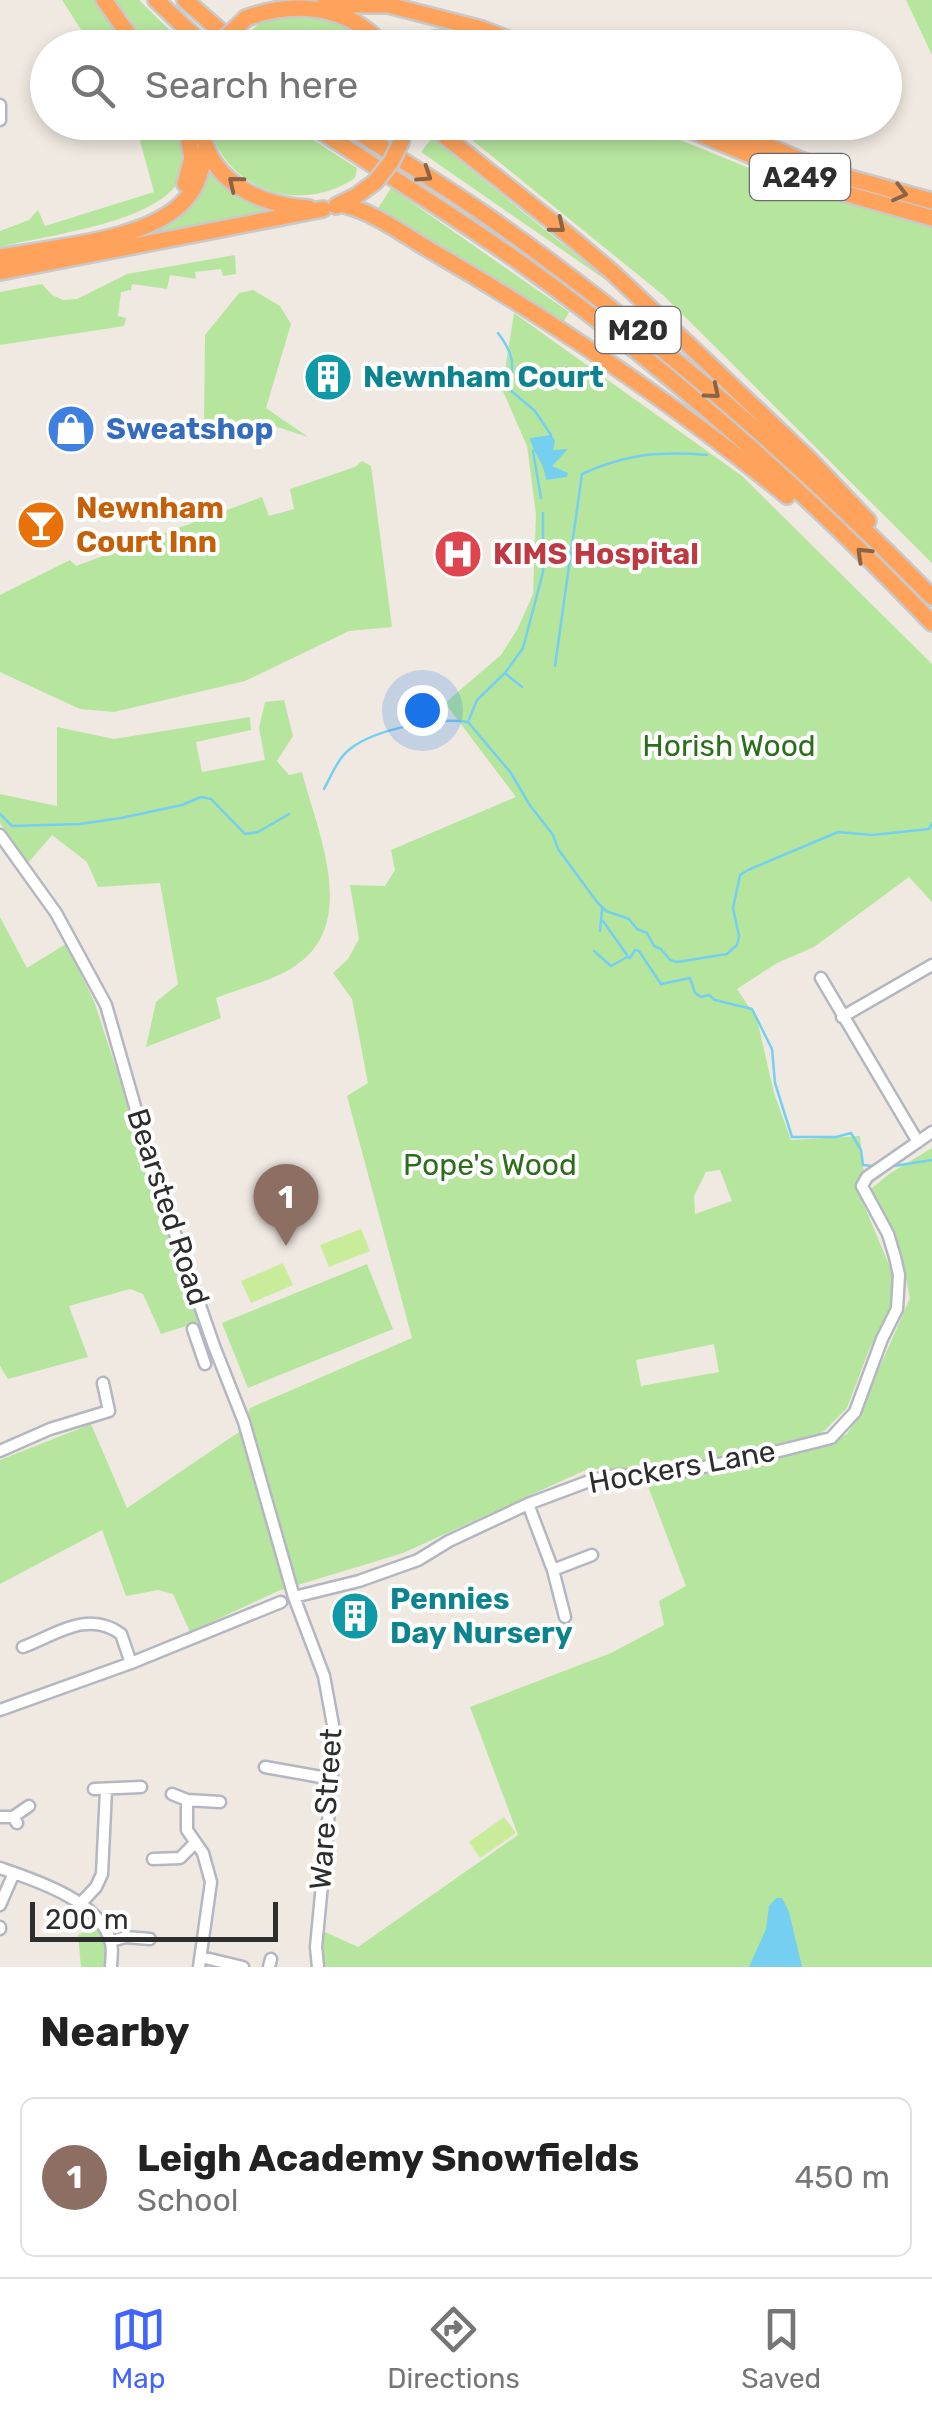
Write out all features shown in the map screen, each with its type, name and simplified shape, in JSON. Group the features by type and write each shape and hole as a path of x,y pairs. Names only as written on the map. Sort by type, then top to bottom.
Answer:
{"highway":[{"path":"104,0 125,30"},
{"path":"156,0 188,30"},
{"path":"185,0 219,30"},
{"path":"234,30 246,18 279,2 382,2 480,30"},
{"path":"324,5 354,19 366,30"},
{"path":"79,242 106,229 146,218 178,194 190,175 188,140"},
{"path":"0,257 148,225 169,215 196,184 200,140"},
{"path":"206,140 228,180 249,194 287,206 332,207"},
{"name":"M20","path":"335,140 550,285 711,415 932,623"},
{"name":"M20","path":"371,140 487,216 634,326 765,436 932,597"},
{"path":"0,272 332,207 375,182 401,140"},
{"name":"M20","path":"450,140 569,234 642,300 852,502 907,572"},
{"name":"A249","path":"715,140 833,190 932,218"},
{"name":"A249","path":"753,140 832,173 932,200"},
{"name":"M20","path":"332,207 384,224 572,336 835,528"}],"street":[{"path":"0,105 0,120"},
{"name":"Bearsted Road","path":"0,835 56,913 106,1005 154,1173 244,1422 294,1598"},
{"path":"842,1016 932,964"},
{"path":"821,978 918,1142"},
{"name":"Hockers Lane","path":"294,1598 360,1581 418,1560 528,1504 592,1480 618,1475 663,1475 831,1438 855,1412 897,1309 896,1257 862,1186 867,1177 932,1132"},
{"path":"193,1329 205,1364"},
{"path":"201,1351 214,1346"},
{"path":"0,1450 50,1430 113,1414 103,1383"},
{"path":"528,1504 554,1570 565,1617"},
{"path":"573,1546 578,1560"},
{"path":"554,1570 592,1555"},
{"name":"Ware Street","path":"294,1598 331,1700 332,1779 327,1858 320,1892 318,1967"},
{"path":"0,1709 131,1663 274,1603"},
{"path":"22,1646 58,1630 99,1624 120,1634 131,1663"},
{"path":"266,1767 332,1779"},
{"path":"80,1903 96,1887 102,1874 100,1789 141,1787"},
{"path":"172,1794 187,1800 220,1802"},
{"path":"187,1800 187,1830 203,1853 210,1882 200,1962 243,1967"},
{"path":"0,1817 16,1820 30,1806"},
{"path":"153,1859 180,1858 194,1844"},
{"path":"0,1868 80,1903 111,1941 111,1967"},
{"path":"0,1906 14,1873"},
{"path":"111,1941 126,1937 150,1939"}],"green space":[{"path":"62,0 97,0 119,30 81,30"},
{"path":"114,0 139,0 170,30 137,30"},
{"path":"906,0 932,0 932,55"},
{"path":"292,12 350,23 357,30 252,30 262,21"},
{"path":"140,140 182,140 185,161 181,177 163,198 121,218 0,247 0,231 29,220 38,210 45,226 154,192"},
{"path":"215,140 313,140 357,168 355,178 333,189 288,195 266,190 247,179 230,165"},
{"path":"434,140 613,285 421,152"},
{"path":"472,140 680,140 818,196 932,226 932,563 663,295"},
{"path":"211,170 242,200 272,213 120,243 119,240 163,224 185,209"},
{"path":"391,188 569,312 564,321 377,210"},
{"path":"235,255 236,274 223,276 221,269 195,272 196,279 170,275 167,289 132,284 131,290 121,292 118,316 126,318 124,326 0,345 0,292 42,284 63,300 77,299 127,274"},
{"path":"253,290 280,306 291,324 266,408 308,437 265,423 204,429 205,335 239,293"},
{"path":"514,313 742,476 932,664 932,902 909,877 814,947 777,963 737,989 757,1019 774,1093 791,1140 860,1136 864,1176 856,1186 892,1272 891,1307 847,1408 824,1431 808,1440 738,1456 645,1469 588,1469 403,1553 278,1591 190,1632 173,1594 158,1590 126,1596 102,1530 0,1584 0,1460 91,1424 127,1508 239,1432 250,1408 412,1338 347,1096 368,1083 352,999 333,973 348,959 359,939 350,885 385,886 395,870 391,850 516,797 445,703 501,655 533,594 536,514 527,446 502,389","holes":["720,1170 732,1201 695,1214 694,1196 706,1172","714,1344 719,1372 641,1386 636,1360"]},
{"path":"362,461 371,466 392,627 349,631 245,681 114,712 80,709 0,672 0,595 70,560 76,566 262,497 269,516 294,509 290,489 355,467"},
{"path":"284,700 293,736 277,761 289,775 302,772 324,848 330,902 326,926 315,948 295,966 216,998 221,1018 146,1047 156,1002 178,984 160,883 98,887 87,862 52,835 28,863 0,823 0,794 57,806 57,727 114,739 250,717 251,730 196,742 202,772 265,760 259,728 265,702"},
{"path":"0,917 27,968 66,944 94,1001 199,1322 161,1334 143,1294 130,1289 69,1306 88,1357 8,1379 0,1366"},
{"path":"932,1148 932,1967 324,1967 323,1931 358,1947 518,1835 470,1707 611,1653 664,1625 659,1601 686,1586 646,1481 817,1448 847,1434 910,1298 899,1245 871,1189"},
{"path":"361,1229 370,1251 329,1267 320,1245"},
{"path":"283,1263 293,1285 251,1303 241,1281"},
{"path":"367,1264 393,1329 248,1388 222,1323"},
{"path":"504,1817 516,1833 480,1858 469,1842"},
{"path":"100,1924 111,1941 111,1967 81,1967 78,1935"}],"water":[{"path":"551,435 555,440 553,450 568,449 552,466 568,473 567,477 546,480 530,438"},
{"path":"776,1898 782,1898 789,1912 802,1967 749,1967 766,1929 769,1906"}],"waterway":[{"path":"498,333 511,359 509,389 535,411 551,435"},
{"path":"533,451 541,498"},
{"path":"555,666 582,474 643,456 707,455"},
{"path":"468,722 477,700 505,673 523,648 543,572 543,513"},
{"path":"506,674 522,687"},
{"path":"324,789 342,757 361,742 407,726 468,722 511,773 553,835 558,849 597,902 606,911 629,919 647,933 654,946 677,962 727,954 737,945 733,908 740,875 748,870 838,832 872,835 929,829 932,823"},
{"path":"0,814 12,826 80,824 182,805 201,797 211,799 245,834 258,832 289,814"},
{"path":"600,931 602,909"},
{"path":"603,921 627,955"},
{"path":"594,951 611,966 639,951 661,984 690,978 695,993 701,997 709,995 752,1009 772,1049 775,1083 792,1137 851,1133 861,1150 863,1165 872,1166"},
{"path":"894,1166 932,1160"}],"place":[{"name":"Newnham Court","path":"328,377"},
{"name":"Sweatshop","path":"71,429"},
{"name":"Newnham Court Inn","path":"41,525"},
{"name":"KIMS Hospital","path":"458,554"},
{"name":"Leigh Academy Snowfields","path":"286,1246"},
{"name":"Pennies Day Nursery","path":"355,1616"}],"park label":[{"name":"Horish Wood","path":"729,746"},
{"name":"Pope's Wood","path":"490,1165"}]}
